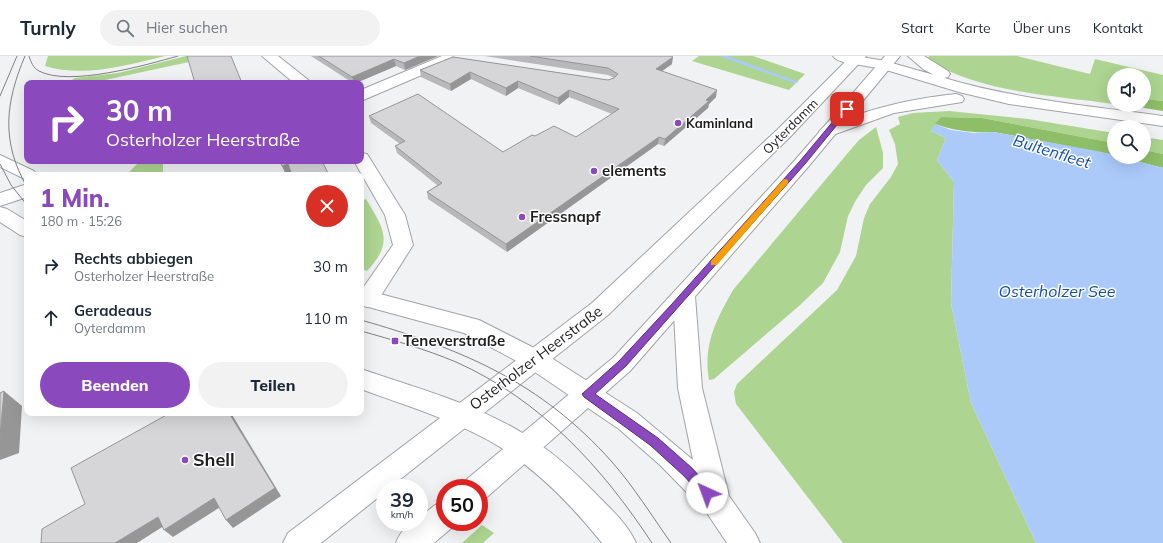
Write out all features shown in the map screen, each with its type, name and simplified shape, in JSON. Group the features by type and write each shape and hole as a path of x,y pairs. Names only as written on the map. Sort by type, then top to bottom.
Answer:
{"main road":[{"path":"269,56 300,80"},
{"path":"915,56 939,72 993,90 1064,107"},
{"path":"364,95 452,57 460,58"},
{"path":"851,57 884,65 964,89 1009,99 1163,121"},
{"name":"Oyterdamm","path":"759,157 851,57"},
{"path":"884,65 956,99"},
{"name":"Oyterdamm","path":"684,296 802,163 884,65"},
{"path":"827,132 868,115 893,108 918,102 956,99 1107,122"},
{"path":"1151,128 1163,130"},
{"name":"Osterholzer Heerstraße","path":"298,543 461,415 600,309 759,157"},
{"path":"0,160 24,173"},
{"path":"364,163 394,215 403,245 364,298 471,326 534,359 587,394 654,442 688,472 717,503 745,543"},
{"path":"0,200 24,191"},
{"path":"0,213 24,228"},
{"path":"488,479 622,364 684,296"},
{"path":"684,296 687,370 692,400 717,503"},
{"path":"364,381 461,415 497,432 524,448 593,508 621,543"},
{"path":"411,543 436,522"}],"green space":[{"path":"48,56 165,56 105,69 75,71 45,66"},
{"path":"186,56 217,56 105,80 72,80 75,78 118,73"},
{"path":"699,56 753,56 805,74 789,90 692,61"},
{"path":"929,56 1017,56 1090,74 1095,59 1133,68 1107,68 1107,103 1042,95 994,86 971,80 948,71 927,60"},
{"path":"1151,72 1163,75 1163,101 1151,100"},
{"path":"1151,100 1163,101 1163,111 1151,109"},
{"path":"949,111 1028,119 1107,132 1107,142 982,118 941,117 931,131 946,138 937,160 954,182 951,303 971,403 1036,543 843,543 736,404 734,392 737,384 837,290 856,256 864,218 870,204 891,177 898,164 895,144 889,130 900,124 898,117 913,113"},
{"path":"941,117 982,118 1107,142 1107,154 994,132 964,131 935,124"},
{"path":"876,127 883,153 883,168 866,185 856,200 848,216 840,252 823,283 799,306 714,379 709,380 709,344 716,322 733,290 859,140"},
{"path":"1151,138 1163,140 1163,154 1151,151"},
{"path":"1151,151 1163,154 1163,168 1148,164 1151,164"},
{"path":"137,164 163,164 163,172 129,172"},
{"path":"366,199 378,219 383,235 381,252 367,271 364,270 364,200"},
{"path":"488,529 494,533 483,543 462,543 475,531 488,531"}],"water":[{"name":"Osterholzer See","path":"935,124 951,130 974,133 993,132 1107,153 1107,164 1148,164 1163,168 1163,543 1036,543 971,403 951,303 954,182 937,160 946,138 931,131"}],"building":[{"path":"187,56 231,56 241,80 194,80"},
{"path":"319,56 420,56 404,63 394,59 352,77"},
{"path":"530,56 671,56 673,57 656,69 717,90 706,100 709,101 665,139 659,137 506,244 427,192 442,183 395,146 405,141 369,116 418,94 503,152 532,135 535,136 554,126 576,137 619,109 569,90 558,98 518,81 506,88 470,72 450,84 420,70 453,57 608,80 614,78 618,74 608,68"},
{"path":"288,164 324,164 328,172 291,172"},
{"path":"4,391 0,437 0,393"},
{"path":"165,416 231,416 275,488 226,520 214,498 164,530 158,517 115,543 41,543 42,529 85,504 71,468"}],"waterway":[{"name":"Bultenfleet","path":"722,56 796,82"}],"tram line":[{"path":"0,96 17,56"},
{"path":"24,181 13,154 9,122 13,90 25,56"},
{"path":"29,56 31,63 37,70 52,75 69,77 108,73 178,56"},
{"path":"0,164 11,185 24,201"},
{"path":"364,321 433,343 466,357 498,372 557,410 585,434 612,462 635,491 671,543"},
{"path":"364,332 397,341 456,362 487,378 515,396 542,416 567,438 590,462 633,515 652,543"}],"slow traffic":[{"path":"714,263 785,182"}],"place":[{"name":"Kaminland","path":"678,123"},
{"name":"elements","path":"594,171"},
{"name":"Fressnapf","path":"522,217"},
{"name":"Teneverstraße","path":"395,341"},
{"name":"Shell","path":"185,460"}],"route":[{"path":"707,493 688,472 654,442 628,421 587,394 622,364 802,163 847,109"}]}
